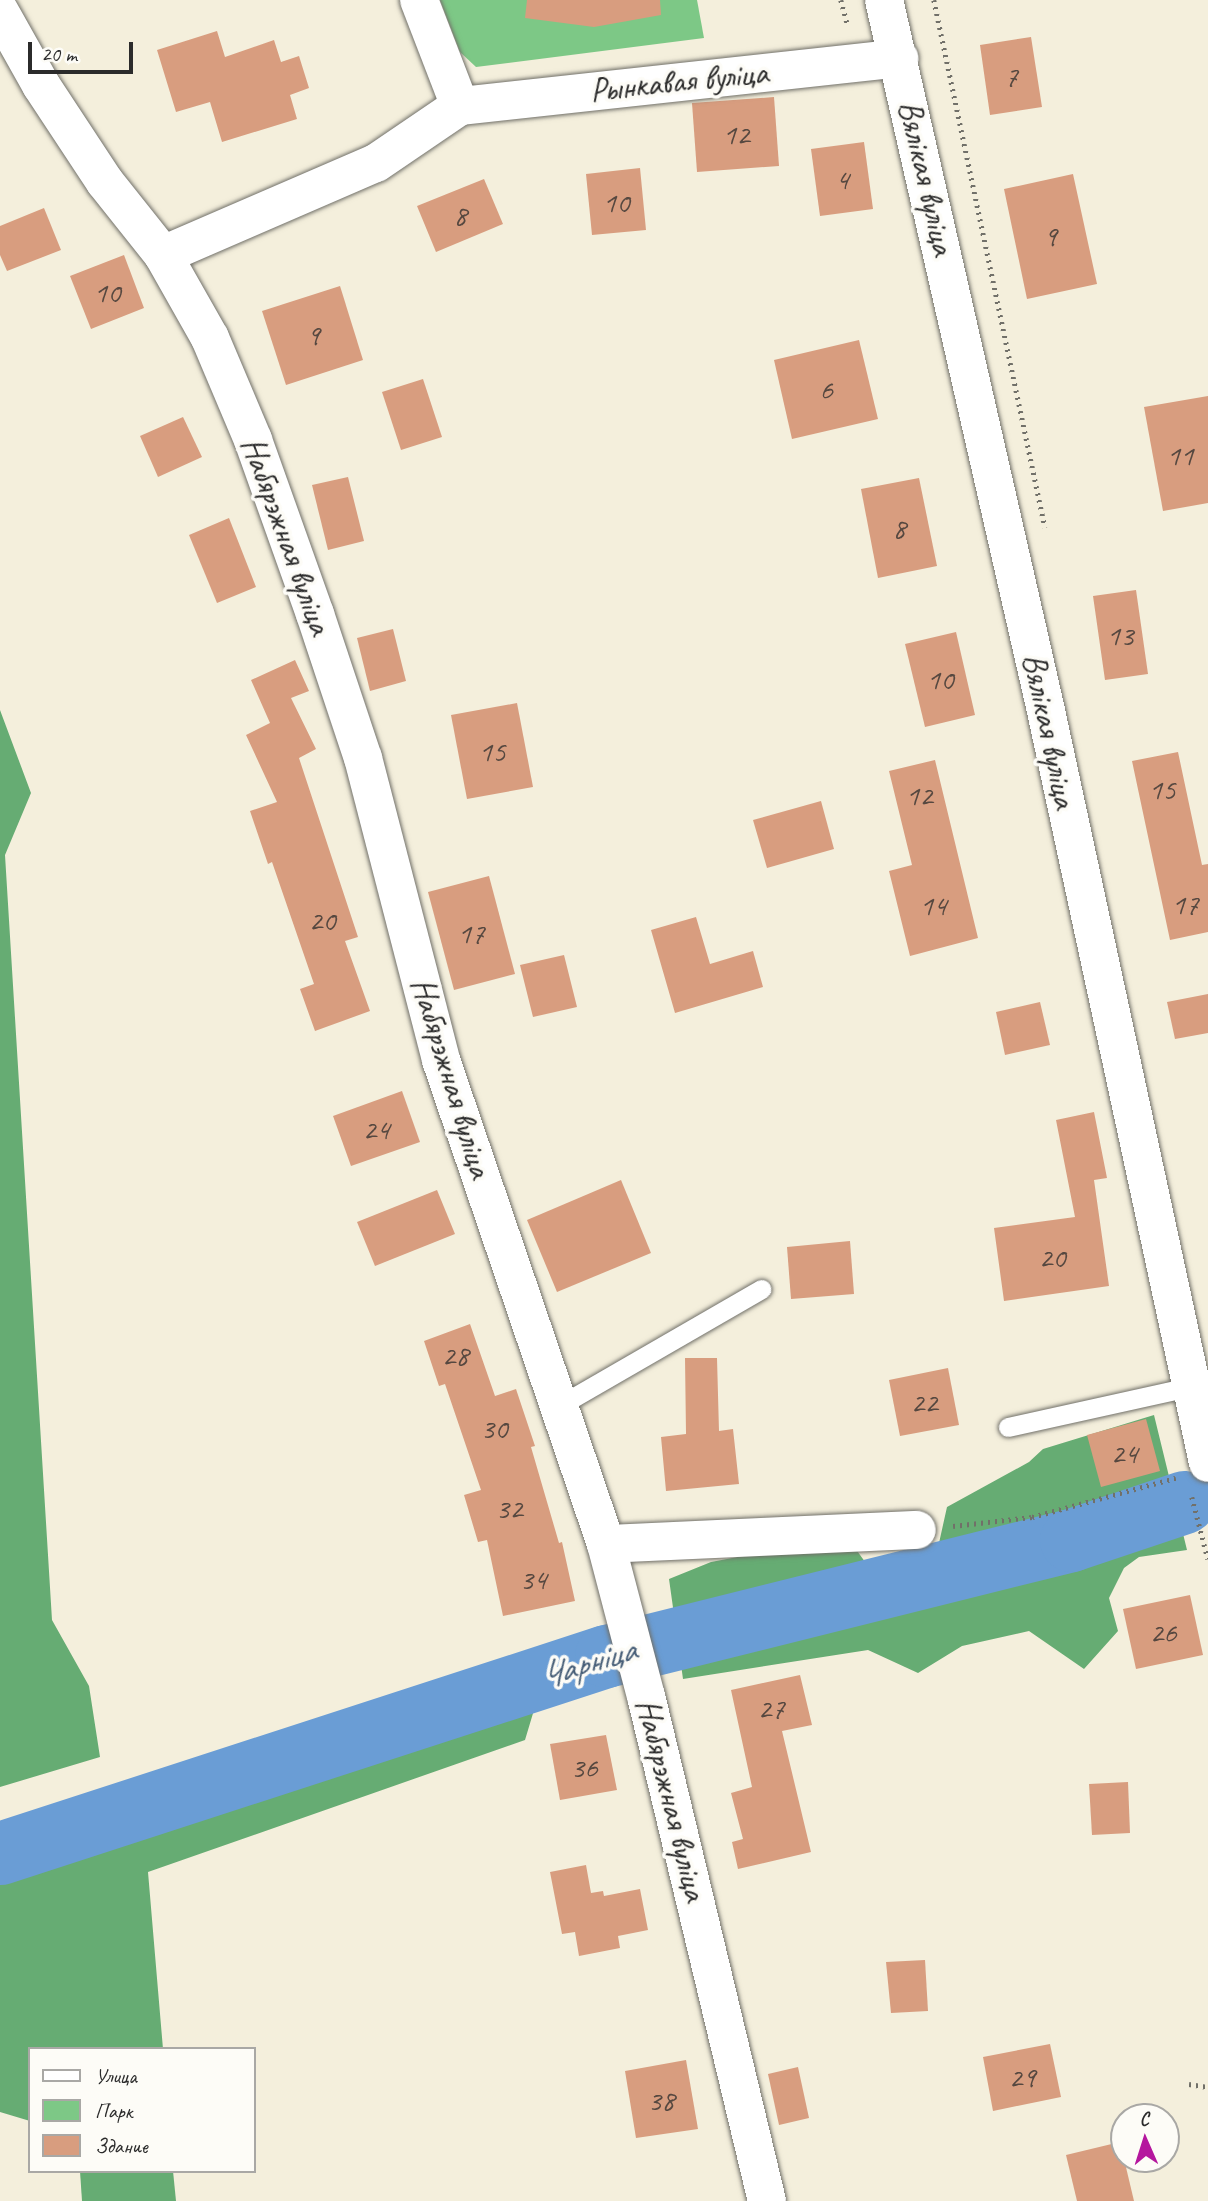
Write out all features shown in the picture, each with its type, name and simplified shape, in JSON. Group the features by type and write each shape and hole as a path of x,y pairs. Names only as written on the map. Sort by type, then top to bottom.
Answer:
{"street":[{"path":"419,0 460,106"},
{"name":"Вялікая вуліца","path":"884,0 1046,711 1189,1387 1203,1423 1197,1469"},
{"name":"Набярэжная вуліца","path":"0,12 41,85 105,182 163,256 210,338 253,440 315,614 363,758 441,1060 557,1408 606,1544 646,1696 767,2201"},
{"name":"Рынкавая вуліца","path":"163,256 376,163 460,106 898,58"},
{"path":"606,1544 917,1530"}],"lane":[{"path":"557,1408 761,1289"},
{"path":"1008,1427 1189,1387"}],"path":[{"path":"917,1530 1032,1517 1197,1469"},
{"path":"1189,2084 1208,2087"}],"green space":[{"path":"440,0 697,0 704,38 476,67 460,52"},
{"path":"0,710 31,793 5,855 52,1620 89,1686 100,1757 0,1787"},
{"path":"1154,1415 1187,1550 1139,1557 1124,1568 1109,1598 1118,1631 1084,1669 1029,1631 962,1646 918,1673 868,1650 683,1679 669,1579 711,1562 822,1541 855,1548 868,1566 939,1543 947,1507 1029,1462 1043,1449"},
{"path":"537,1700 525,1740 148,1872 163,2047 28,2047 28,2120 0,2112 0,1877 149,1835"},
{"path":"80,2173 173,2173 176,2201 82,2201"}],"building":[{"path":"527,0 660,0 661,15 594,27 525,18"},
{"path":"217,31 225,57 274,40 281,62 299,56 309,88 290,95 297,119 222,142 210,102 176,112 157,50"},
{"path":"1031,37 1042,107 990,115 980,45"},
{"path":"774,97 779,166 697,172 692,103"},
{"path":"864,142 873,209 820,216 811,149"},
{"path":"640,168 646,230 592,235 586,174"},
{"path":"1073,174 1097,284 1027,299 1004,189"},
{"path":"484,179 503,224 436,252 417,206"},
{"path":"44,208 61,250 7,271 0,255 0,226"},
{"path":"124,255 144,308 91,329 70,276"},
{"path":"340,286 363,360 286,385 262,311"},
{"path":"859,340 878,419 792,439 774,360"},
{"path":"423,379 442,437 401,450 382,392"},
{"path":"1208,396 1208,503 1163,511 1144,407"},
{"path":"183,417 202,457 158,477 140,436"},
{"path":"348,477 364,541 328,550 312,485"},
{"path":"919,478 937,566 878,578 861,489"},
{"path":"229,518 256,587 217,603 189,535"},
{"path":"1136,590 1148,674 1105,680 1093,596"},
{"path":"393,629 406,681 370,691 357,638"},
{"path":"956,632 975,715 925,727 905,644"},
{"path":"295,660 309,691 291,698 316,749 299,758 358,937 345,941 370,1011 315,1031 300,989 314,984 272,862 268,864 250,811 277,802 246,735 270,723 251,680"},
{"path":"517,703 533,787 467,799 451,715"},
{"path":"1178,752 1202,865 1208,864 1208,932 1170,940 1132,761"},
{"path":"935,760 978,938 910,956 889,871 912,865 889,771"},
{"path":"821,801 834,849 767,868 753,820"},
{"path":"489,876 515,974 454,990 428,892"},
{"path":"696,917 710,964 753,951 763,987 675,1013 651,930"},
{"path":"564,955 577,1007 533,1017 520,965"},
{"path":"1208,994 1208,1033 1175,1039 1167,1002"},
{"path":"1040,1002 1050,1045 1005,1055 996,1012"},
{"path":"402,1091 420,1142 351,1166 333,1116"},
{"path":"1094,1112 1107,1178 1094,1180 1109,1286 1004,1301 994,1228 1075,1217 1056,1120"},
{"path":"621,1180 651,1253 557,1292 527,1220"},
{"path":"437,1190 455,1234 375,1266 357,1222"},
{"path":"850,1241 854,1294 791,1299 787,1247"},
{"path":"470,1324 495,1396 516,1389 535,1446 531,1447 559,1543 562,1542 575,1601 503,1616 487,1540 478,1542 464,1495 481,1490 445,1384 439,1386 424,1341"},
{"path":"685,1358 717,1358 719,1431 733,1429 739,1484 666,1491 661,1437 686,1434"},
{"path":"948,1368 959,1425 900,1436 889,1380"},
{"path":"1146,1419 1160,1471 1101,1487 1087,1435"},
{"path":"1190,1595 1203,1655 1136,1669 1123,1609"},
{"path":"800,1675 812,1725 782,1731 811,1852 738,1869 732,1842 743,1839 731,1793 752,1787 731,1690"},
{"path":"606,1735 617,1790 560,1800 550,1744"},
{"path":"1128,1782 1130,1833 1092,1835 1089,1784"},
{"path":"586,1865 591,1893 603,1891 604,1896 640,1889 648,1930 618,1936 620,1948 579,1956 575,1932 562,1934 550,1872"},
{"path":"925,1960 928,2011 891,2013 886,1962"},
{"path":"1050,2044 1061,2097 993,2111 983,2057"},
{"path":"686,2060 698,2129 636,2138 625,2071"},
{"path":"798,2067 809,2118 779,2125 768,2074"},
{"path":"1110,2144 1110,2173 1127,2173 1134,2201 1077,2201 1066,2155"}],"waterway":[{"name":"Чарніца","path":"0,1853 606,1656 1071,1540 1184,1502"}]}
